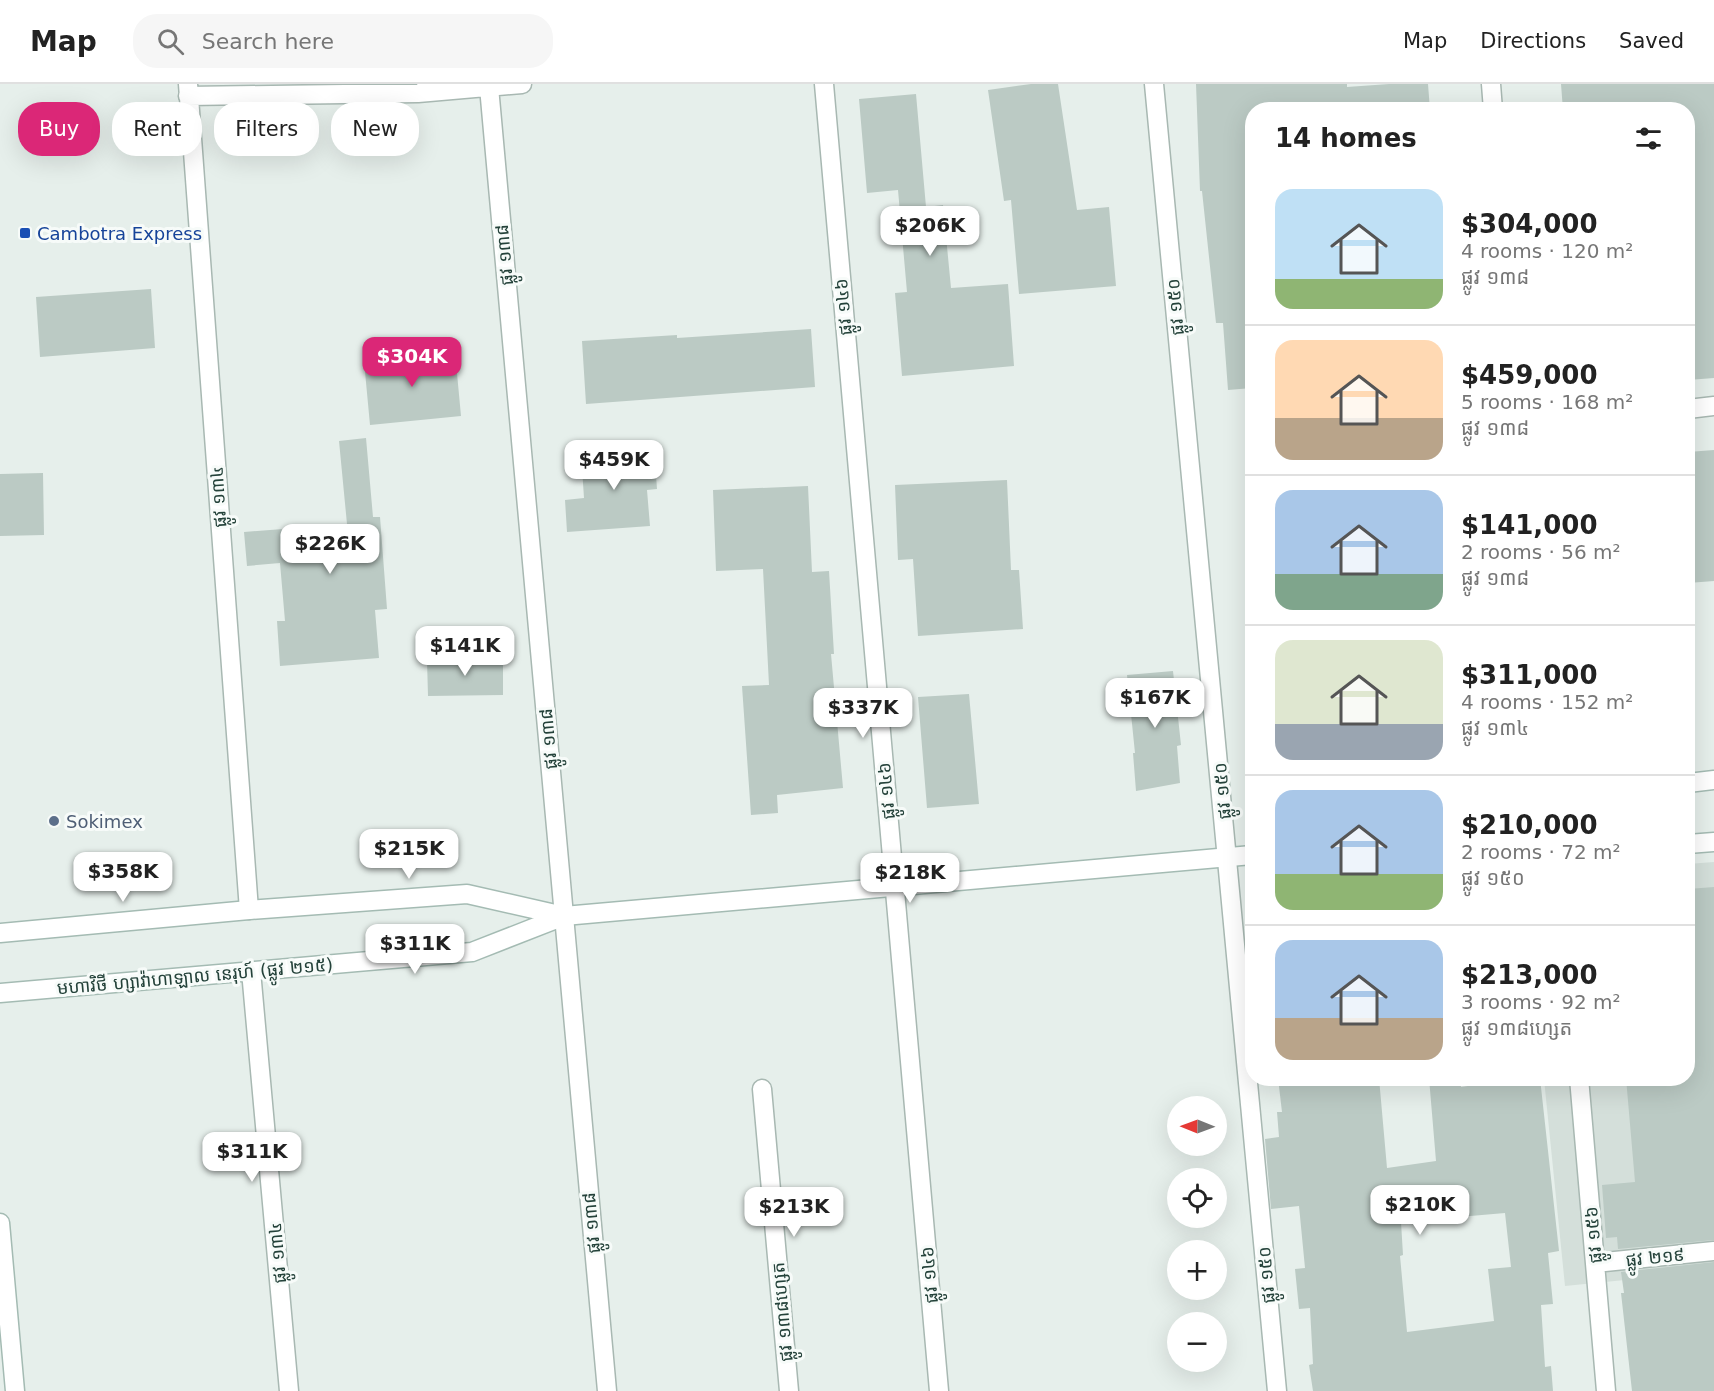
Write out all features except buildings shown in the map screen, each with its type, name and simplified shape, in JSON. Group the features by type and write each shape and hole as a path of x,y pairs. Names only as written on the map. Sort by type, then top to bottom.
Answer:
{"street":[{"path":"188,90 489,87 522,84"},
{"name":"ផ្លូវ ១៤៦","path":"824,84 939,1391"},
{"name":"ផ្លូវ ១៥០","path":"1154,84 1245,1042"},
{"path":"1491,84 1492,102"},
{"name":"ផ្លូវ ១៣៨","path":"489,87 607,1391"},
{"name":"ផ្លូវ ១៣៤","path":"188,90 249,910"},
{"path":"1695,408 1714,406"},
{"path":"1695,782 1714,780"},
{"path":"1695,843 1714,842"},
{"name":"មហាវិថី ហ្សាវ៉ាហាឡាល នេរុហ៍ (ផ្លូវ ២១៥)","path":"0,993 472,952 564,916 1245,856"},
{"name":"មហាវិថី ហ្សាវ៉ាហាឡាល នេរុហ៍ (ផ្លូវ ២១៥)","path":"0,933 249,910 467,894 564,916"},
{"name":"ផ្លូវ ១៣៤","path":"251,971 289,1391"},
{"name":"ផ្លូវ ១៥០","path":"1249,1086 1277,1391"},
{"name":"ផ្លូវ ១៥៦","path":"1580,1086 1606,1391"},
{"name":"ផ្លូវ ១៣៨ហ្សេត","path":"762,1089 789,1391"},
{"path":"0,1223 15,1391"},
{"name":"ផ្លូវ ២១៩","path":"1595,1263 1714,1251"}],"shaded area":[{"path":"1714,862 1714,1271 1565,1286 1545,1086 1695,1086 1695,863"}],"place":[{"name":"Cambotra Express","path":"25,233"},
{"name":"Sokimex","path":"54,821"}]}
